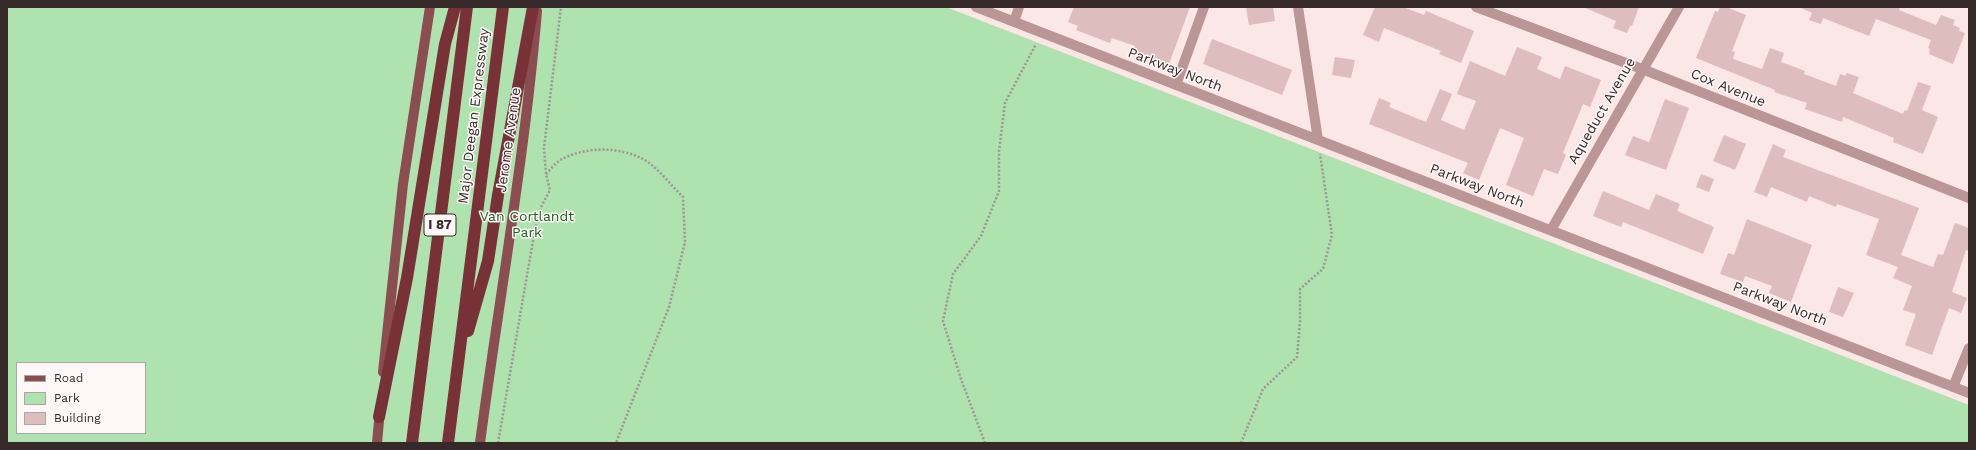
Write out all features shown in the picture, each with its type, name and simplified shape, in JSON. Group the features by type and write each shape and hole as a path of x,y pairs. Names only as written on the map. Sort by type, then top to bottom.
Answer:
{"highway":[{"path":"379,417 407,278 445,44 455,7"},
{"name":"Major Deegan Expressway","path":"412,443 467,7"},
{"name":"Major Deegan Expressway","path":"448,443 503,7"},
{"path":"457,370 488,261 498,195 533,7"}],"main road":[{"path":"377,443 403,184 430,7"},
{"name":"Jerome Avenue","path":"480,443 508,240 520,170 537,7"}],"street":[{"name":"Parkway North","path":"976,7 1969,392"},
{"path":"1014,22 1019,7"},
{"path":"1176,85 1204,7"},
{"path":"1298,7 1318,140"},
{"name":"Cox Avenue","path":"1476,7 1642,69 1969,198"},
{"name":"Aqueduct Avenue","path":"1551,230 1642,69 1679,7"},
{"path":"1954,386 1969,348"}],"path":[{"path":"498,443 535,229 541,207 550,190 546,174 544,148 561,7"},
{"path":"985,443 960,379 943,321 953,274 981,236 999,191 999,151 1005,103 1042,33"},
{"path":"1241,443 1263,389 1297,357 1300,322 1300,289 1323,269 1332,235 1318,140"},
{"path":"546,174 560,160 577,154 600,149 617,151 647,162 683,197 685,242 669,307 616,443"}],"green space":[{"name":"Van Cortlandt Park","path":"7,7 946,7 1969,405 1969,443 7,443"}],"building":[{"path":"1074,7 1190,7 1169,64 1133,51 1135,46 1112,38 1110,43 1076,30 1078,26 1068,22"},
{"path":"1246,7 1273,7 1275,21 1249,25"},
{"path":"1375,7 1403,7 1424,15 1426,11 1474,31 1461,63 1439,54 1441,51 1384,28 1379,42 1363,35"},
{"path":"1583,7 1639,7 1632,26 1630,26 1627,33 1613,28 1616,21"},
{"path":"1720,7 1726,7 1746,15 1732,51 1735,52 1733,59 1762,69 1770,48 1784,53 1781,62 1805,71 1804,74 1836,86 1840,74 1845,76 1847,73 1859,77 1853,93 1903,114 1905,110 1907,111 1918,82 1931,86 1922,110 1938,117 1923,154 1893,142 1894,138 1843,117 1842,122 1805,109 1807,103 1774,92 1775,90 1696,58 1715,11 1718,12"},
{"path":"1799,7 1900,7 1899,10 1936,25 1941,15 1955,20 1953,25 1960,28 1959,31 1965,33 1953,64 1929,54 1930,49 1928,48 1931,40 1876,19 1869,36 1823,18 1821,24 1809,20 1812,13"},
{"path":"1212,39 1292,70 1282,95 1203,64"},
{"path":"1517,47 1542,57 1537,69 1560,79 1565,66 1601,80 1590,107 1583,104 1563,153 1566,155 1558,174 1544,169 1533,196 1506,185 1524,138 1500,128 1479,180 1463,173 1468,163 1369,124 1379,98 1391,103 1389,107 1426,122 1440,89 1452,94 1441,120 1464,130 1476,101 1457,94 1470,61 1505,76"},
{"path":"1335,57 1355,60 1351,78 1332,75"},
{"path":"1665,99 1689,108 1666,170 1625,155 1633,136 1649,142"},
{"path":"1724,135 1746,144 1735,170 1713,161"},
{"path":"1773,144 1786,150 1783,157 1919,208 1901,255 1933,267 1938,254 1943,255 1955,223 1969,228 1969,251 1966,250 1952,292 1967,298 1961,313 1949,308 1932,355 1905,345 1916,314 1903,310 1912,286 1893,278 1898,267 1866,255 1879,219 1837,204 1836,207 1809,196 1807,202 1771,187 1767,197 1754,192"},
{"path":"1701,174 1714,179 1709,192 1696,187"},
{"path":"1603,191 1649,210 1656,194 1680,204 1677,211 1714,227 1703,254 1623,222 1621,227 1593,216"},
{"path":"1747,219 1812,245 1791,302 1769,293 1772,286 1745,276 1743,282 1720,274 1728,253 1734,255"},
{"path":"1838,287 1854,293 1843,317 1829,312"}]}
